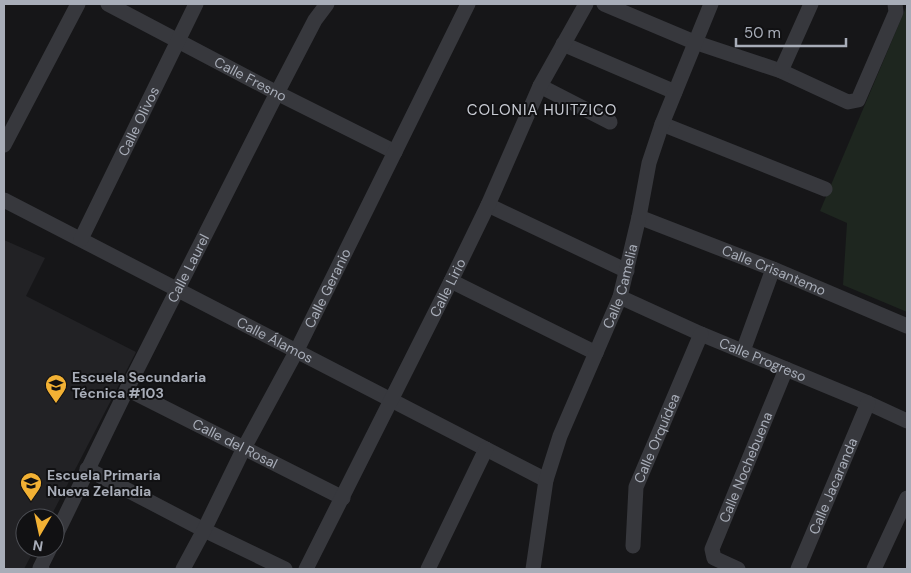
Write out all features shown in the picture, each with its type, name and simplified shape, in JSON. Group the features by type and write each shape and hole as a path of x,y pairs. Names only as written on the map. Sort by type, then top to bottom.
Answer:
{"street":[{"path":"4,145 78,4"},
{"name":"Calle Fresno","path":"108,4 277,93 395,152"},
{"name":"Calle Olivos","path":"81,238 196,4"},
{"name":"Calle Laurel","path":"65,516 277,93 315,20 327,4"},
{"name":"Calle Geranio","path":"182,569 296,352 468,4"},
{"name":"Calle Lirio","path":"306,569 488,205 540,86 586,4"},
{"path":"604,4 694,42 781,72 848,102 858,100 896,12 895,4"},
{"name":"Calle Camelia","path":"533,569 546,480 560,436 620,297 650,163 662,124 710,4"},
{"path":"781,72 811,4"},
{"path":"563,44 675,92"},
{"path":"540,86 610,122"},
{"path":"662,124 825,188"},
{"name":"Calle Álamos","path":"4,200 81,238 296,352 546,480"},
{"path":"488,205 627,271"},
{"name":"Calle Crisantemo","path":"639,217 773,269 907,326"},
{"path":"743,351 773,269"},
{"path":"451,281 596,354"},
{"name":"Calle Progreso","path":"620,297 701,334 907,421"},
{"name":"Calle Orquídea","path":"632,546 636,487 701,334"},
{"name":"Calle Nochebuena","path":"738,569 714,558 712,550 786,369"},
{"name":"Calle del Rosal","path":"127,389 343,498"},
{"name":"Calle Jacaranda","path":"798,569 868,403"},
{"path":"428,569 486,449"},
{"path":"87,469 204,530 285,569"},
{"path":"874,569 907,498"}],"shaded area":[{"path":"907,5 907,312 843,285 847,223 820,211"},
{"name":"Escuela Secundaria Técnica #103","path":"4,240 45,258 26,296 136,352 55,508 15,508 15,558 30,558 24,569 4,569"}],"place":[{"name":"Escuela Secundaria Técnica #103","path":"56,404"},
{"name":"Escuela Primaria Nueva Zelandia","path":"31,502"}],"district":[{"name":"COLONIA HUITZICO","path":"542,110"}]}
